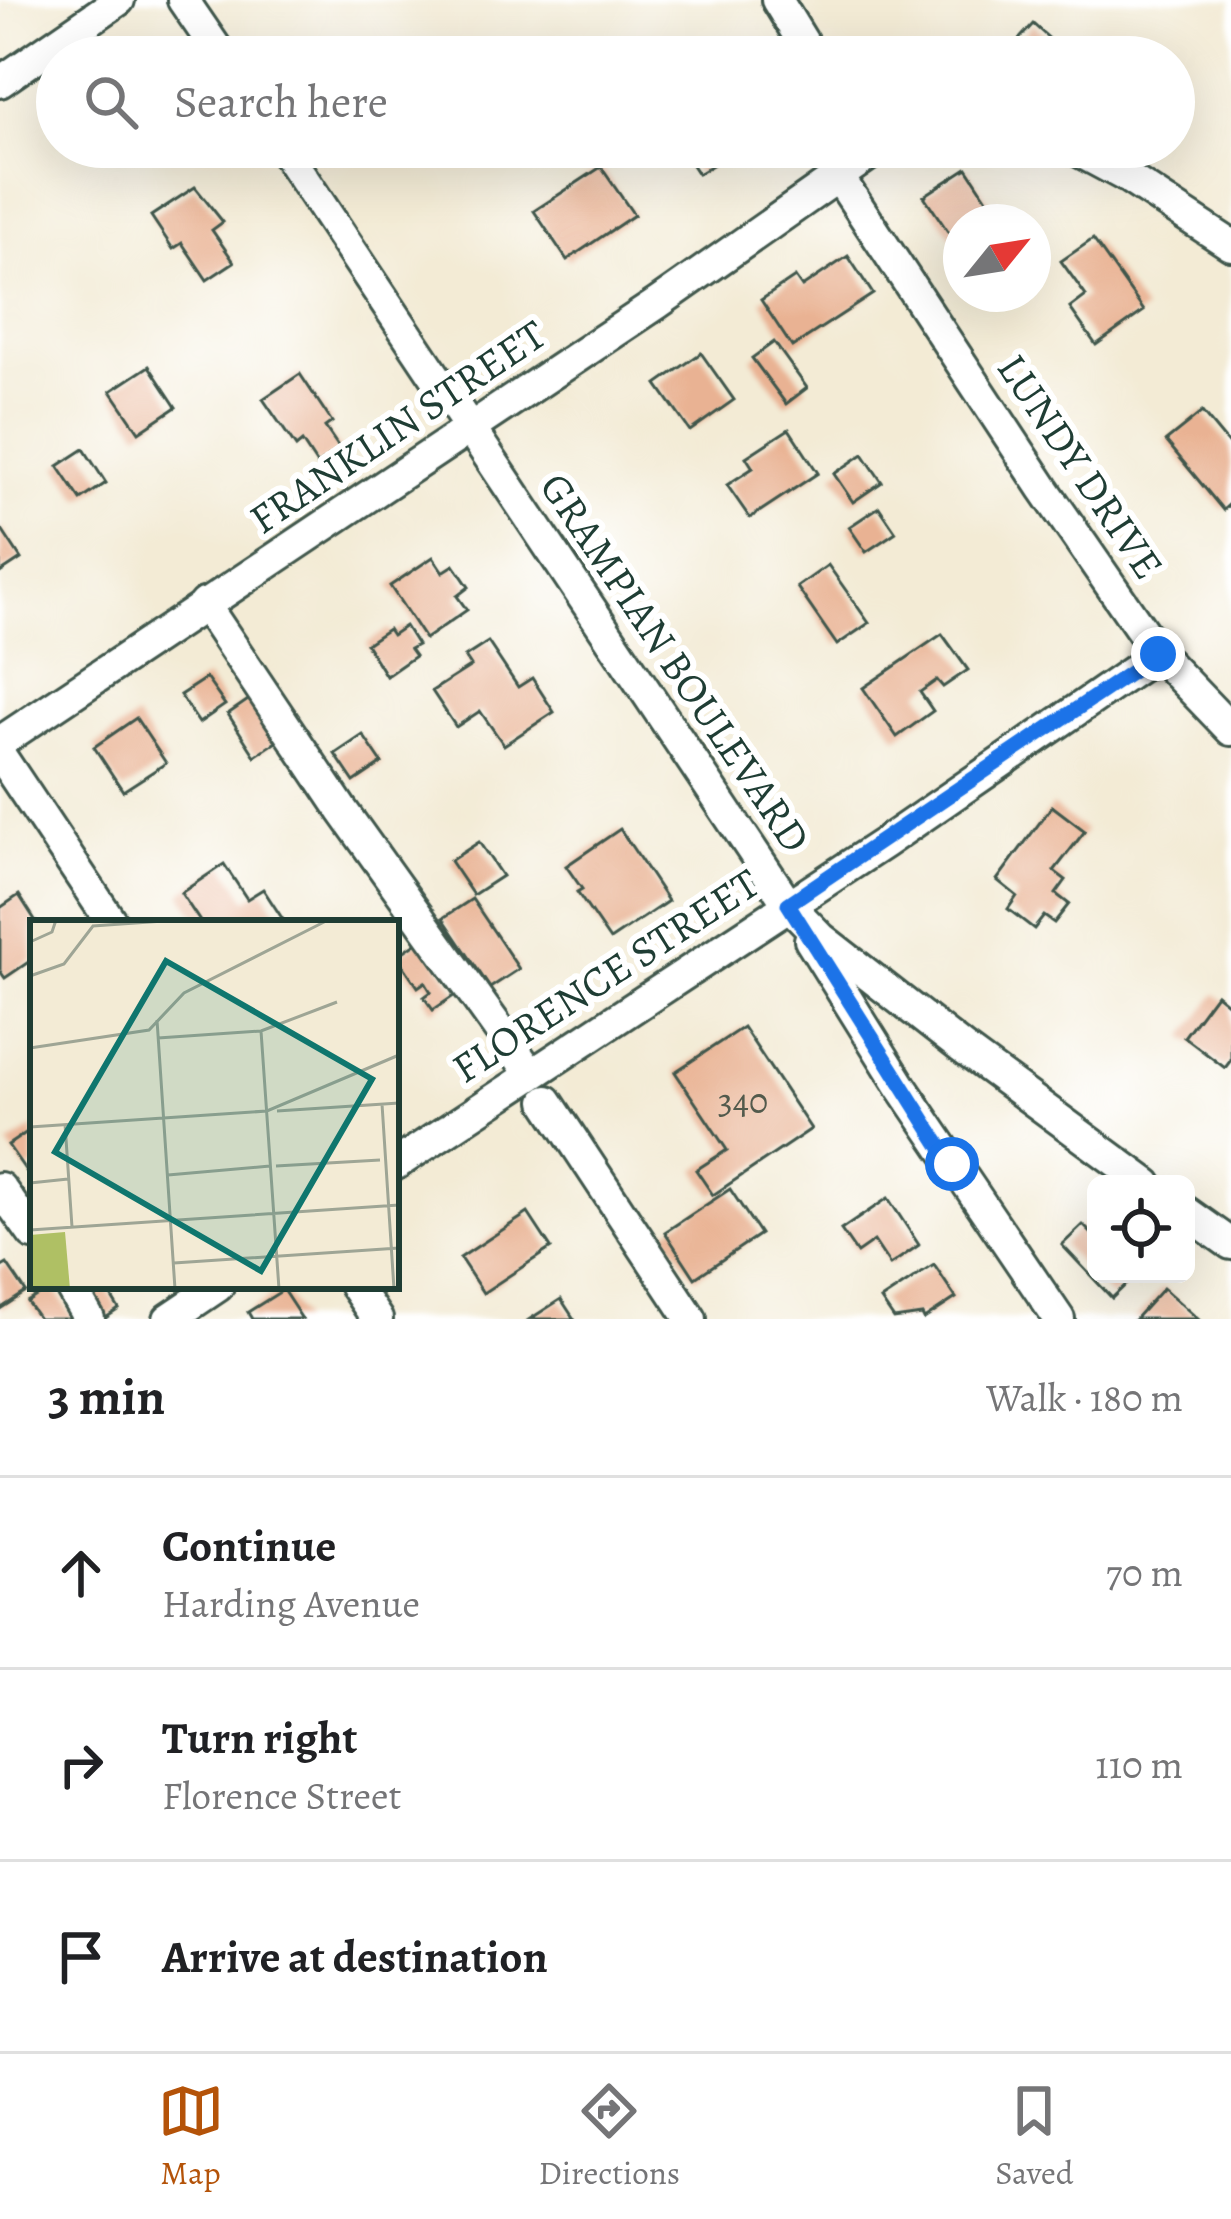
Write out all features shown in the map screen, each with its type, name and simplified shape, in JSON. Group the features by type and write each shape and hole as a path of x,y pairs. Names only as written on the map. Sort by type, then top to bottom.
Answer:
{"street":[{"path":"67,36 119,0"},
{"path":"183,0 208,36"},
{"path":"776,0 799,36"},
{"path":"0,82 36,57"},
{"name":"GRAMPIAN BOULEVARD","path":"296,168 788,904 820,938 1135,1175"},
{"name":"FRANKLIN STREET","path":"0,742 658,303 850,168"},
{"path":"1110,168 1231,245"},
{"name":"LUNDY DRIVE","path":"838,176 1158,654 1231,730"},
{"path":"204,604 342,810 539,1088 691,1319"},
{"name":"FLORENCE STREET","path":"399,1162 539,1088 788,904 1158,654"},
{"path":"0,755 110,920"},
{"path":"788,904 901,1086 1059,1319"},
{"path":"0,1187 30,1230"},
{"path":"1195,1218 1231,1244"},
{"path":"72,1289 89,1319"},
{"path":"169,1319 214,1289"},
{"path":"357,1289 377,1319"}],"building":[{"path":"1033,24 1046,36 1022,36"},
{"path":"602,168 634,215 567,260 534,211"},
{"path":"967,168 990,204 943,204 943,224 924,196"},
{"path":"195,187 223,222 212,230 234,262 207,280 182,243 173,249 151,216"},
{"path":"1093,239 1144,311 1096,345 1070,308 1086,296 1061,261"},
{"path":"848,256 873,294 792,347 761,300 795,277 802,287"},
{"path":"774,342 807,388 786,404 752,358"},
{"path":"701,353 734,400 690,431 657,384"},
{"path":"149,366 176,407 139,432 111,391"},
{"path":"300,374 332,422 325,427 340,449 317,465 302,442 296,447 263,399"},
{"path":"1202,412 1231,447 1231,503 1223,510 1166,441"},
{"path":"789,429 818,473 750,518 727,485 753,468 746,457"},
{"path":"84,449 106,483 81,500 58,466"},
{"path":"863,454 882,482 853,502 834,474"},
{"path":"879,507 896,532 866,552 849,527"},
{"path":"0,527 21,559 0,573"},
{"path":"433,557 443,572 454,565 469,587 457,596 467,610 425,639 390,586"},
{"path":"828,565 869,623 837,645 797,587"},
{"path":"405,626 417,645 410,649 415,656 386,676 366,644 388,629 392,635"},
{"path":"942,634 968,670 943,687 937,680 920,692 933,711 897,737 863,688"},
{"path":"488,642 518,687 532,678 554,712 504,745 480,711 456,727 432,691 471,666 465,657"},
{"path":"206,678 225,705 199,723 180,695"},
{"path":"251,698 279,740 255,756 228,714"},
{"path":"136,718 166,763 123,791 94,747"},
{"path":"363,735 382,763 354,782 335,754"},
{"path":"1052,806 1085,831 1054,871 1066,880 1056,894 1069,904 1054,923 1044,916 1034,929 1008,909 1017,896 997,880"},
{"path":"620,829 668,901 610,940 577,892 582,889 566,866"},
{"path":"479,842 502,876 473,895 450,861"},
{"path":"224,864 247,899 263,889 283,920 199,920 181,893"},
{"path":"19,895 35,920 30,920 30,961 5,978 0,971 0,908"},
{"path":"472,899 519,969 490,988 443,918"},
{"path":"422,939 458,993 433,1010 424,997 431,992 425,982 418,987 399,955"},
{"path":"1216,994 1231,1006 1231,1060 1225,1068 1184,1037"},
{"path":"743,1027 811,1129 713,1195 696,1170 727,1150 675,1072"},
{"path":"30,1130 30,1169 26,1171 8,1145"},
{"path":"730,1189 760,1234 695,1278 665,1232"},
{"path":"888,1198 919,1245 890,1265 874,1241 857,1253 841,1230"},
{"path":"528,1213 551,1248 483,1293 460,1258"},
{"path":"1083,1225 1087,1229 1087,1272 1062,1245"},
{"path":"7,1264 26,1292 0,1309 0,1268"},
{"path":"934,1265 956,1298 924,1319 922,1315 894,1319 881,1300"},
{"path":"1098,1283 1128,1283 1112,1298"},
{"path":"1163,1288 1198,1319 1135,1319"},
{"path":"54,1289 74,1319 39,1319 27,1302"},
{"path":"83,1289 107,1289 119,1309 104,1319"},
{"path":"283,1290 302,1319 252,1319 248,1312"},
{"path":"561,1299 574,1319 530,1319"}],"route":[{"path":"952,1164 788,904 1158,654"}]}
